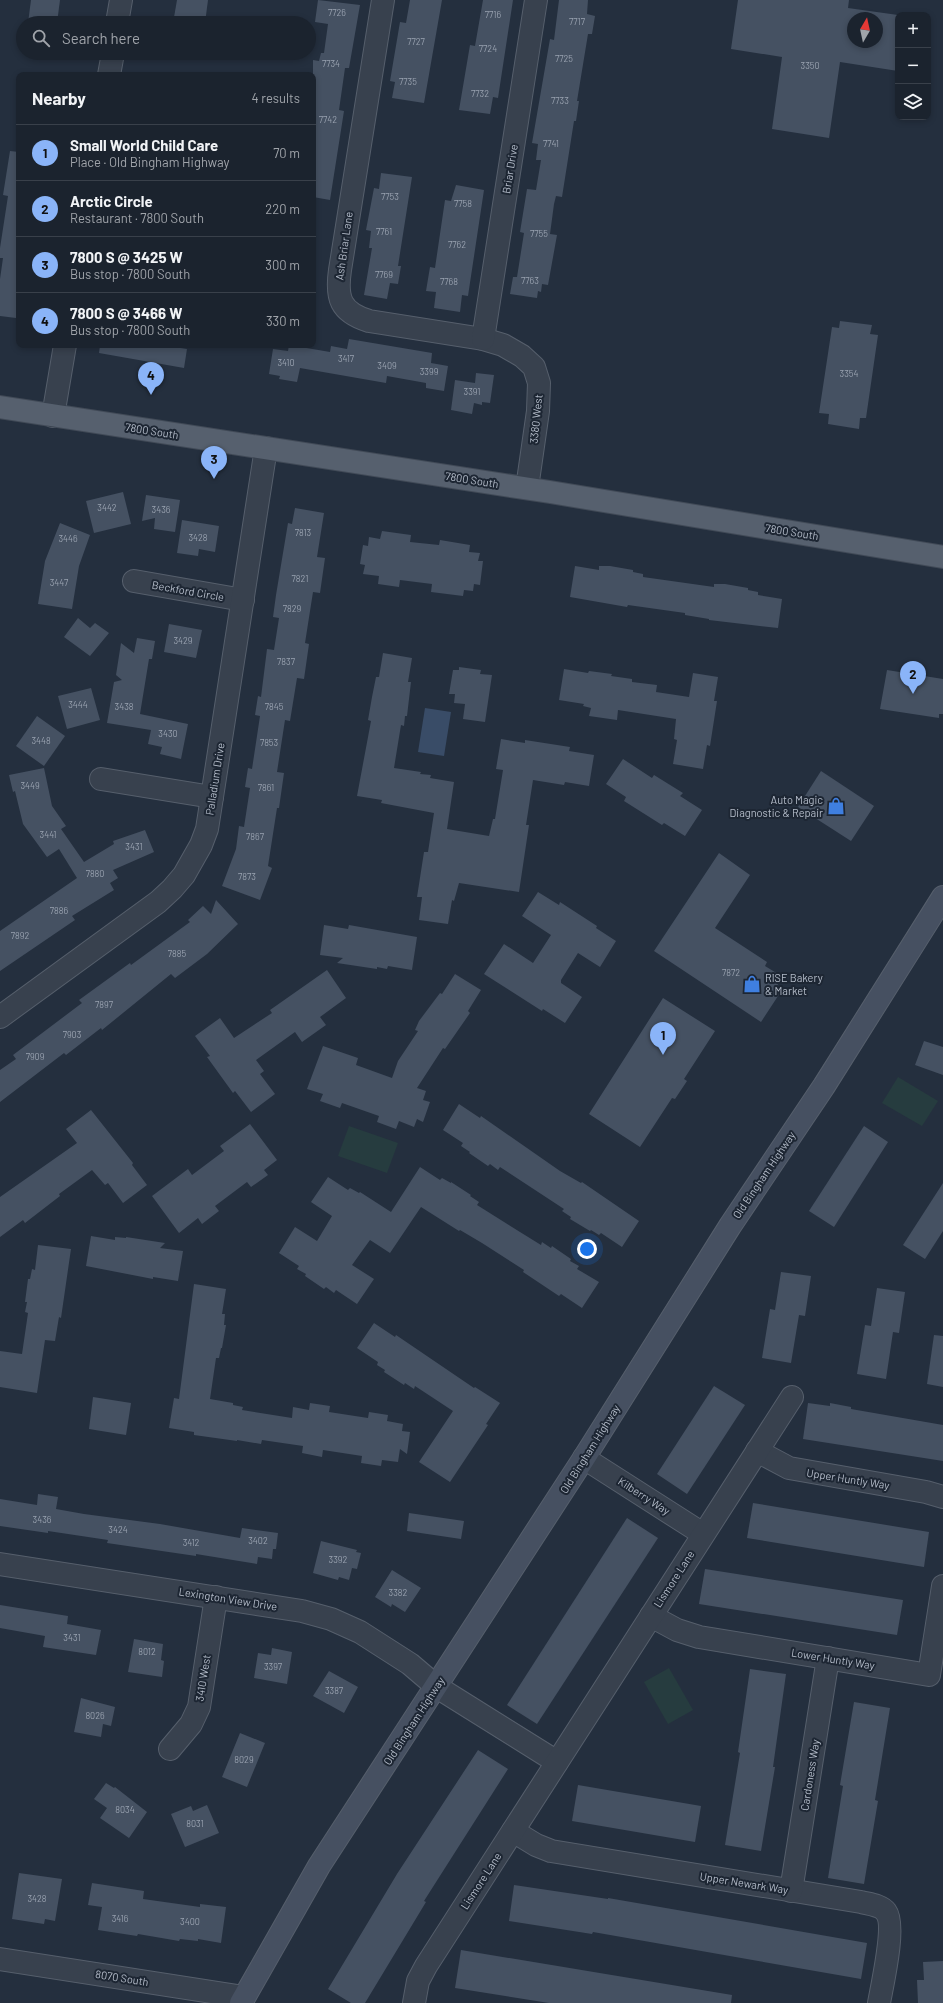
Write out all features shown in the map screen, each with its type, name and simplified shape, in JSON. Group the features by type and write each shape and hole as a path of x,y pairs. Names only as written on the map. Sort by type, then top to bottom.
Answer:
{"main road":[{"name":"7800 South","path":"0,407 527,488 943,557"}],"street":[{"path":"119,16 121,0"},
{"name":"Ash Briar Lane","path":"383,0 340,270 339,295 343,306 349,312 369,321 483,339 503,345 522,356"},
{"name":"Briar Drive","path":"483,339 536,0"},
{"path":"110,72 112,60"},
{"path":"53,416 64,348"},
{"name":"3380 West","path":"522,356 534,368 539,383 538,411 527,488"},
{"name":"Palladium Drive","path":"0,1017 158,902 172,889 187,871 201,845 207,829 266,448"},
{"name":"Beckford Circle","path":"134,581 243,600"},
{"path":"101,779 212,797"},
{"name":"Old Bingham Highway","path":"242,2000 319,1866 437,1687 584,1458 730,1226 824,1086 943,897"},
{"name":"Lismore Lane","path":"414,2003 418,1981 422,1973 792,1396"},
{"name":"Upper Huntly Way","path":"757,1451 789,1468 926,1492 943,1498"},
{"name":"Kilberry Way","path":"584,1458 703,1534"},
{"name":"Lexington View Drive","path":"0,1564 216,1597 302,1611 332,1618 360,1632 410,1664 437,1687"},
{"name":"Lower Huntly Way","path":"651,1616 677,1630 699,1637 929,1675 943,1586"},
{"name":"3410 West","path":"170,1749 191,1724 198,1707 216,1597"},
{"name":"Cardoness Way","path":"791,1891 828,1658"},
{"path":"437,1687 557,1762"},
{"name":"Upper Newark Way","path":"513,1831 536,1845 551,1851 867,1904 886,1912 890,1924 890,1937 879,2003"},
{"name":"8070 South","path":"0,1959 242,2000"}],"green space":[{"path":"898,1077 938,1101 922,1126 882,1103"},
{"path":"349,1126 398,1143 387,1173 338,1156"},
{"path":"669,1668 693,1710 668,1724 644,1682"}],"water":[{"path":"425,708 451,712 444,756 418,752"}],"building":[{"path":"31,0 60,0 58,16 29,16"},
{"path":"177,0 208,0 206,16 174,16"},
{"path":"318,0 360,5 349,68 345,68 339,110 344,111 330,200 316,198 316,72 313,72 313,60 319,61 321,53 324,53 328,24 316,22"},
{"path":"410,0 442,0 424,103 392,98 395,82 390,81 400,22 406,23"},
{"path":"483,0 513,0 498,98 493,97 490,114 459,110 470,45 475,46"},
{"path":"559,0 588,0 587,14 595,16 592,34 588,34 577,101 579,101 576,121 574,121 562,197 556,196 554,204 550,234 557,235 548,285 542,284 541,292 538,291 537,298 510,294 513,277 517,277 524,233 520,232 527,189 536,190 541,160 536,160 538,144 532,143 550,39 554,40"},
{"path":"738,0 849,0 848,8 877,12 847,12 847,48 883,48 883,13 895,15 895,71 840,62 829,138 772,129 782,57 731,49"},
{"path":"10,151 16,152 16,318 0,316 0,279 3,258 0,258 0,248 8,196 3,195"},
{"path":"381,173 412,177 398,266 401,266 398,284 390,283 387,299 364,295 372,248 369,248 371,231 366,230 374,188 379,189"},
{"path":"456,185 484,190 468,296 462,295 460,312 434,308 436,292 426,291 430,267 435,268 445,200 451,201"},
{"path":"840,321 872,325 870,334 878,335 866,418 860,418 859,429 828,424 829,414 819,413 832,327 839,328"},
{"path":"349,339 432,353 431,363 448,366 444,391 426,388 426,383 387,376 386,383 300,368 297,382 279,379 280,376 269,374 273,349 288,351 288,348 307,348 330,352 331,346 347,349"},
{"path":"100,348 187,349 184,368 99,353"},
{"path":"476,373 494,375 490,403 482,402 482,405 474,403 472,414 451,410 455,380 475,383"},
{"path":"123,492 131,524 94,533 86,501"},
{"path":"146,495 180,500 175,532 154,529 155,518 142,521"},
{"path":"295,508 324,513 317,557 325,558 320,593 313,592 305,643 309,644 304,679 297,678 290,721 285,720 277,772 284,773 268,866 272,868 260,900 222,886 236,849 239,826 244,827 250,788 245,787 248,768 252,769 260,716 255,715 258,696 261,697 267,649 274,650 279,618 273,617 276,595 288,523 292,524"},
{"path":"182,520 219,526 215,552 199,549 198,556 177,553"},
{"path":"60,523 90,535 79,566 72,609 38,604 45,561"},
{"path":"382,531 411,535 410,542 439,545 440,540 470,545 469,552 480,553 478,561 483,561 480,585 474,584 473,591 464,590 463,596 431,592 432,584 400,580 399,587 378,584 379,576 363,574 365,565 360,564 363,545 368,546 369,537 380,539"},
{"path":"575,566 599,570 599,566 610,566 633,570 633,572 643,574 643,577 714,587 714,584 725,584 748,588 748,590 758,592 758,595 782,599 778,628 709,620 685,615 685,613 628,605 627,607 570,597"},
{"path":"78,618 90,628 95,623 109,633 90,656 64,637"},
{"path":"169,624 202,630 196,658 164,652"},
{"path":"137,638 155,641 152,659 149,659 140,714 188,724 181,759 160,754 162,747 148,744 151,730 107,723 114,682 122,680 116,675 121,643 134,653"},
{"path":"383,653 412,658 408,682 411,682 407,716 405,716 404,726 401,725 394,768 421,772 420,774 431,775 430,778 454,782 447,829 489,836 493,819 495,819 503,770 496,769 501,739 525,743 525,740 570,747 569,751 594,755 589,786 565,782 564,785 533,780 526,825 529,825 519,892 459,883 454,901 452,900 448,924 419,920 422,897 417,897 424,852 428,852 434,813 381,803 382,800 357,796 371,721 368,720 372,697 376,677 379,677"},
{"path":"459,667 481,670 480,674 492,675 485,722 463,719 465,704 454,703 455,694 449,694 453,670 459,670"},
{"path":"564,669 588,673 589,671 612,674 611,676 632,679 632,682 657,685 656,692 689,697 693,673 718,677 714,701 717,701 710,746 707,745 703,769 673,764 677,740 674,739 676,719 618,710 617,720 589,716 591,708 583,706 584,704 559,700"},
{"path":"887,670 943,679 943,714 939,714 939,718 880,709"},
{"path":"91,688 100,720 67,729 58,696"},
{"path":"37,716 65,736 44,766 16,746"},
{"path":"623,759 652,778 654,775 683,793 680,796 702,810 685,836 664,823 662,825 624,801 626,797 606,784"},
{"path":"44,768 52,806 66,826 61,829 84,862 114,844 113,841 145,830 154,852 113,870 118,878 110,883 114,890 72,916 75,920 0,971 0,931 77,878 59,849 47,857 23,824 15,791 13,792 9,775"},
{"name":"Auto Magic Diagnostic & Repair","path":"821,771 874,806 851,841 798,807"},
{"path":"719,853 750,875 715,928 767,962 765,966 783,977 774,990 780,993 761,1022 654,951"},
{"path":"538,892 559,905 560,902 597,926 596,928 616,941 600,967 578,953 561,980 561,983 582,997 565,1023 543,1009 542,1011 484,974 504,944 533,963 551,935 522,916"},
{"path":"216,900 238,924 207,954 175,978 171,974 102,1030 101,1028 66,1055 64,1053 0,1102 0,1070 16,1059 13,1055 82,1003 79,1000 130,963 131,965 190,922 188,920 203,906 211,914"},
{"path":"324,925 348,929 349,925 417,937 412,970 388,966 387,969 377,967 377,969 337,963 343,958 320,955"},
{"path":"327,970 346,998 320,1017 326,1025 302,1042 295,1032 256,1060 264,1071 260,1074 275,1094 251,1112 235,1091 233,1093 207,1057 210,1056 195,1036 220,1018 234,1038 272,1013 270,1010"},
{"path":"455,974 481,990 468,1011 470,1013 445,1049 443,1048 417,1088 426,1091 423,1100 430,1102 423,1122 417,1119 414,1127 399,1121 396,1129 377,1122 379,1116 342,1103 340,1108 320,1101 323,1094 307,1089 323,1046 358,1058 356,1065 392,1078 398,1061 418,1031 415,1030 419,1021 440,993 442,994"},
{"path":"663,998 715,1031 684,1079 687,1081 675,1099 672,1098 640,1147 589,1114"},
{"path":"924,1041 943,1047 943,1075 915,1065"},
{"path":"459,1104 480,1118 481,1116 560,1171 581,1183 582,1182 639,1221 622,1247 601,1233 599,1235 591,1230 590,1231 570,1219 571,1217 562,1211 564,1209 500,1167 498,1170 490,1164 488,1166 461,1146 463,1143 443,1130"},
{"path":"91,1110 133,1163 132,1165 147,1185 123,1203 108,1183 105,1185 92,1170 59,1194 60,1196 25,1223 23,1220 0,1237 0,1197 77,1143 66,1129"},
{"path":"250,1124 277,1160 264,1170 268,1175 251,1187 247,1182 215,1206 219,1211 202,1224 198,1218 179,1233 152,1196 188,1169 192,1175 224,1151 220,1146"},
{"path":"864,1126 888,1142 834,1227 809,1211"},
{"path":"420,1167 440,1180 442,1178 451,1182 479,1202 477,1205 541,1245 542,1242 551,1248 552,1246 571,1259 570,1261 579,1266 577,1269 599,1282 582,1308 561,1294 559,1296 523,1272 524,1270 421,1207 390,1253 370,1240 352,1265 374,1279 357,1304 336,1290 334,1293 326,1287 324,1289 305,1276 306,1274 297,1269 299,1266 279,1253 295,1227 317,1241 332,1216 311,1202 328,1177 348,1190 350,1188 359,1193 360,1192 391,1212"},
{"path":"943,1183 943,1231 925,1259 903,1245"},
{"path":"91,1236 115,1240 115,1237 126,1237 165,1243 160,1248 183,1251 178,1281 153,1277 153,1279 86,1266"},
{"path":"38,1245 71,1249 61,1318 59,1317 55,1341 45,1340 37,1393 0,1387 0,1351 22,1354 28,1313 25,1312 27,1302 25,1302 28,1279 30,1279 32,1269 35,1270"},
{"path":"781,1272 811,1276 805,1316 799,1315 791,1363 762,1358 770,1309 775,1310"},
{"path":"194,1284 226,1289 222,1314 225,1314 224,1325 226,1325 219,1358 216,1358 210,1399 233,1403 233,1405 243,1407 242,1410 292,1418 293,1407 309,1410 310,1403 330,1406 329,1412 368,1418 369,1412 388,1415 387,1421 403,1424 402,1431 410,1432 407,1454 400,1449 398,1462 382,1460 381,1466 361,1463 362,1456 323,1450 322,1457 302,1453 303,1446 262,1440 261,1444 237,1441 194,1435 194,1432 169,1428 174,1398 179,1399"},
{"path":"877,1288 905,1292 899,1333 893,1332 886,1379 857,1374 865,1325 871,1326"},
{"path":"374,1323 395,1337 396,1335 474,1388 475,1387 500,1403 486,1424 488,1425 450,1482 419,1462 453,1411 415,1386 414,1389 405,1383 404,1385 384,1372 385,1370 377,1365 378,1362 357,1348"},
{"path":"934,1335 943,1336 943,1387 927,1384"},
{"path":"714,1386 745,1405 687,1494 657,1474"},
{"path":"93,1397 131,1403 126,1435 89,1429"},
{"path":"808,1403 830,1406 830,1403 851,1407 851,1409 943,1425 943,1461 803,1439"},
{"path":"38,1494 58,1497 56,1509 84,1514 160,1524 240,1538 242,1528 278,1533 276,1549 273,1549 272,1559 258,1557 257,1564 196,1554 196,1556 107,1543 108,1540 48,1531 48,1533 0,1526 0,1499 37,1505"},
{"path":"753,1503 929,1532 924,1567 747,1538"},
{"path":"409,1513 464,1521 461,1539 407,1531"},
{"path":"627,1518 658,1538 537,1724 507,1705"},
{"path":"321,1541 357,1550 356,1552 361,1553 357,1569 352,1568 349,1580 339,1577 338,1580 313,1573"},
{"path":"705,1569 903,1600 897,1635 699,1604"},
{"path":"392,1570 421,1588 405,1612 392,1604 391,1607 375,1597"},
{"path":"0,1605 68,1616 67,1624 101,1630 96,1655 43,1647 45,1636 0,1628"},
{"path":"134,1639 163,1644 161,1660 164,1661 162,1677 128,1672"},
{"path":"272,1648 292,1652 287,1684 254,1678 258,1653 271,1655"},
{"path":"750,1669 786,1674 773,1767 775,1767 761,1851 725,1845 740,1753 738,1752"},
{"path":"329,1671 358,1687 344,1713 313,1696"},
{"path":"81,1698 115,1707 111,1726 103,1724 101,1737 74,1732"},
{"path":"854,1702 890,1708 875,1800 878,1801 864,1884 828,1878 843,1786 840,1785"},
{"path":"240,1733 265,1743 247,1787 222,1777"},
{"path":"478,1750 508,1769 424,1901 426,1902 365,2003 351,2003 328,1989 397,1874"},
{"path":"106,1783 114,1788 115,1787 147,1812 129,1838 100,1818 107,1808 94,1799"},
{"path":"578,1785 701,1806 695,1842 572,1821"},
{"path":"207,1805 219,1833 185,1847 171,1814 191,1806 193,1811"},
{"path":"19,1873 62,1879 55,1921 45,1919 44,1924 12,1919"},
{"path":"92,1883 144,1891 143,1899 200,1907 200,1904 226,1907 221,1943 198,1939 198,1941 180,1939 179,1941 138,1934 137,1936 98,1930 102,1907 88,1905"},
{"path":"514,1885 608,1898 867,1943 861,1979 593,1932 592,1934 509,1921"},
{"path":"461,1950 732,1995 731,2003 549,2003 455,1988"},
{"path":"943,1961 943,2003 918,2003 917,1980 924,1980 923,1962"}],"place":[{"name":"7800 S @ 3466 W","path":"151,395"},
{"name":"7800 S @ 3425 W","path":"214,479"},
{"name":"Arctic Circle","path":"913,694"},
{"name":"Auto Magic Diagnostic & Repair","path":"836,806"},
{"name":"RISE Bakery & Market","path":"752,984"},
{"name":"Small World Child Care","path":"663,1055"}]}
